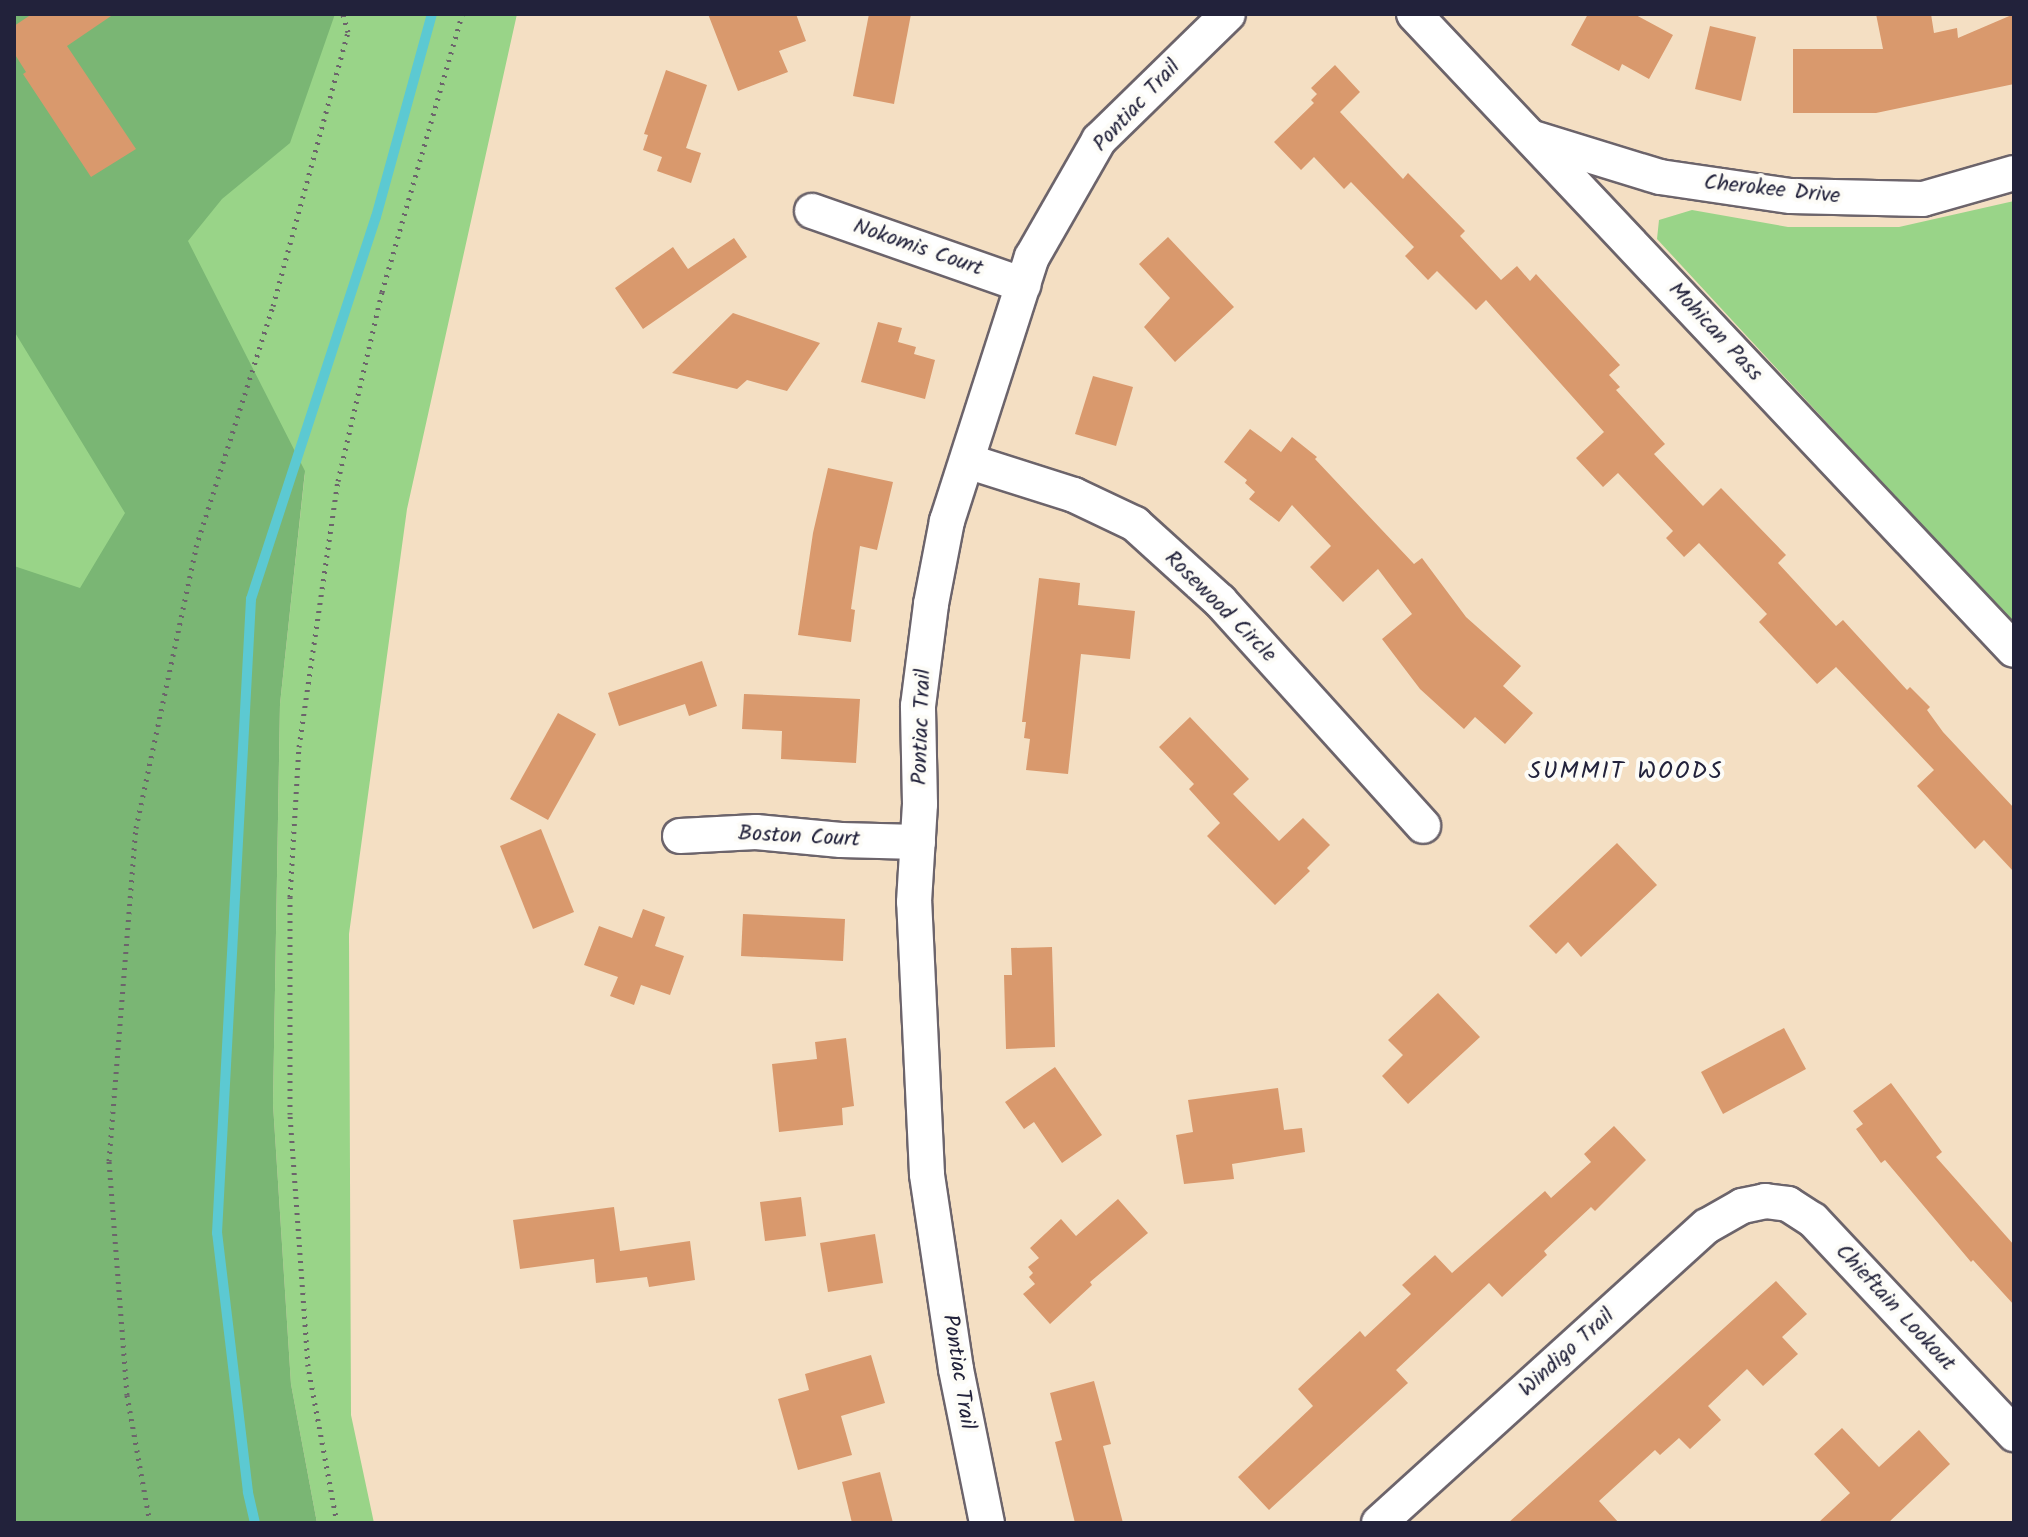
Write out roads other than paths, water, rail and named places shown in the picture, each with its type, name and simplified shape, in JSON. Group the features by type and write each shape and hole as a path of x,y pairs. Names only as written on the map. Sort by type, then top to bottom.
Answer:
{"street":[{"name":"Pontiac Trail","path":"987,1523 956,1369 927,1174 914,902 918,842 918,706 947,521 1032,257 1099,140 1228,14"},
{"name":"Mohican Pass","path":"1414,14 2014,650"},
{"name":"Cherokee Drive","path":"1533,138 1660,177 1791,196 1923,199 2014,173"},
{"name":"Nokomis Court","path":"812,211 1023,285"},
{"name":"Rosewood Circle","path":"967,461 1074,495 1135,524 1220,601 1423,826"},
{"name":"Boston Court","path":"680,836 756,832 841,840 918,842"},
{"name":"Chieftain Lookout","path":"1765,1201 1788,1204 1813,1220 2014,1434"},
{"name":"Windigo Trail","path":"1379,1523 1707,1226 1742,1206 1765,1201"}],"waterway":[{"path":"255,1523 248,1492 217,1233 251,599 376,217 432,14"}],"district":[{"name":"SUMMIT WOODS","path":"1626,772"}]}
